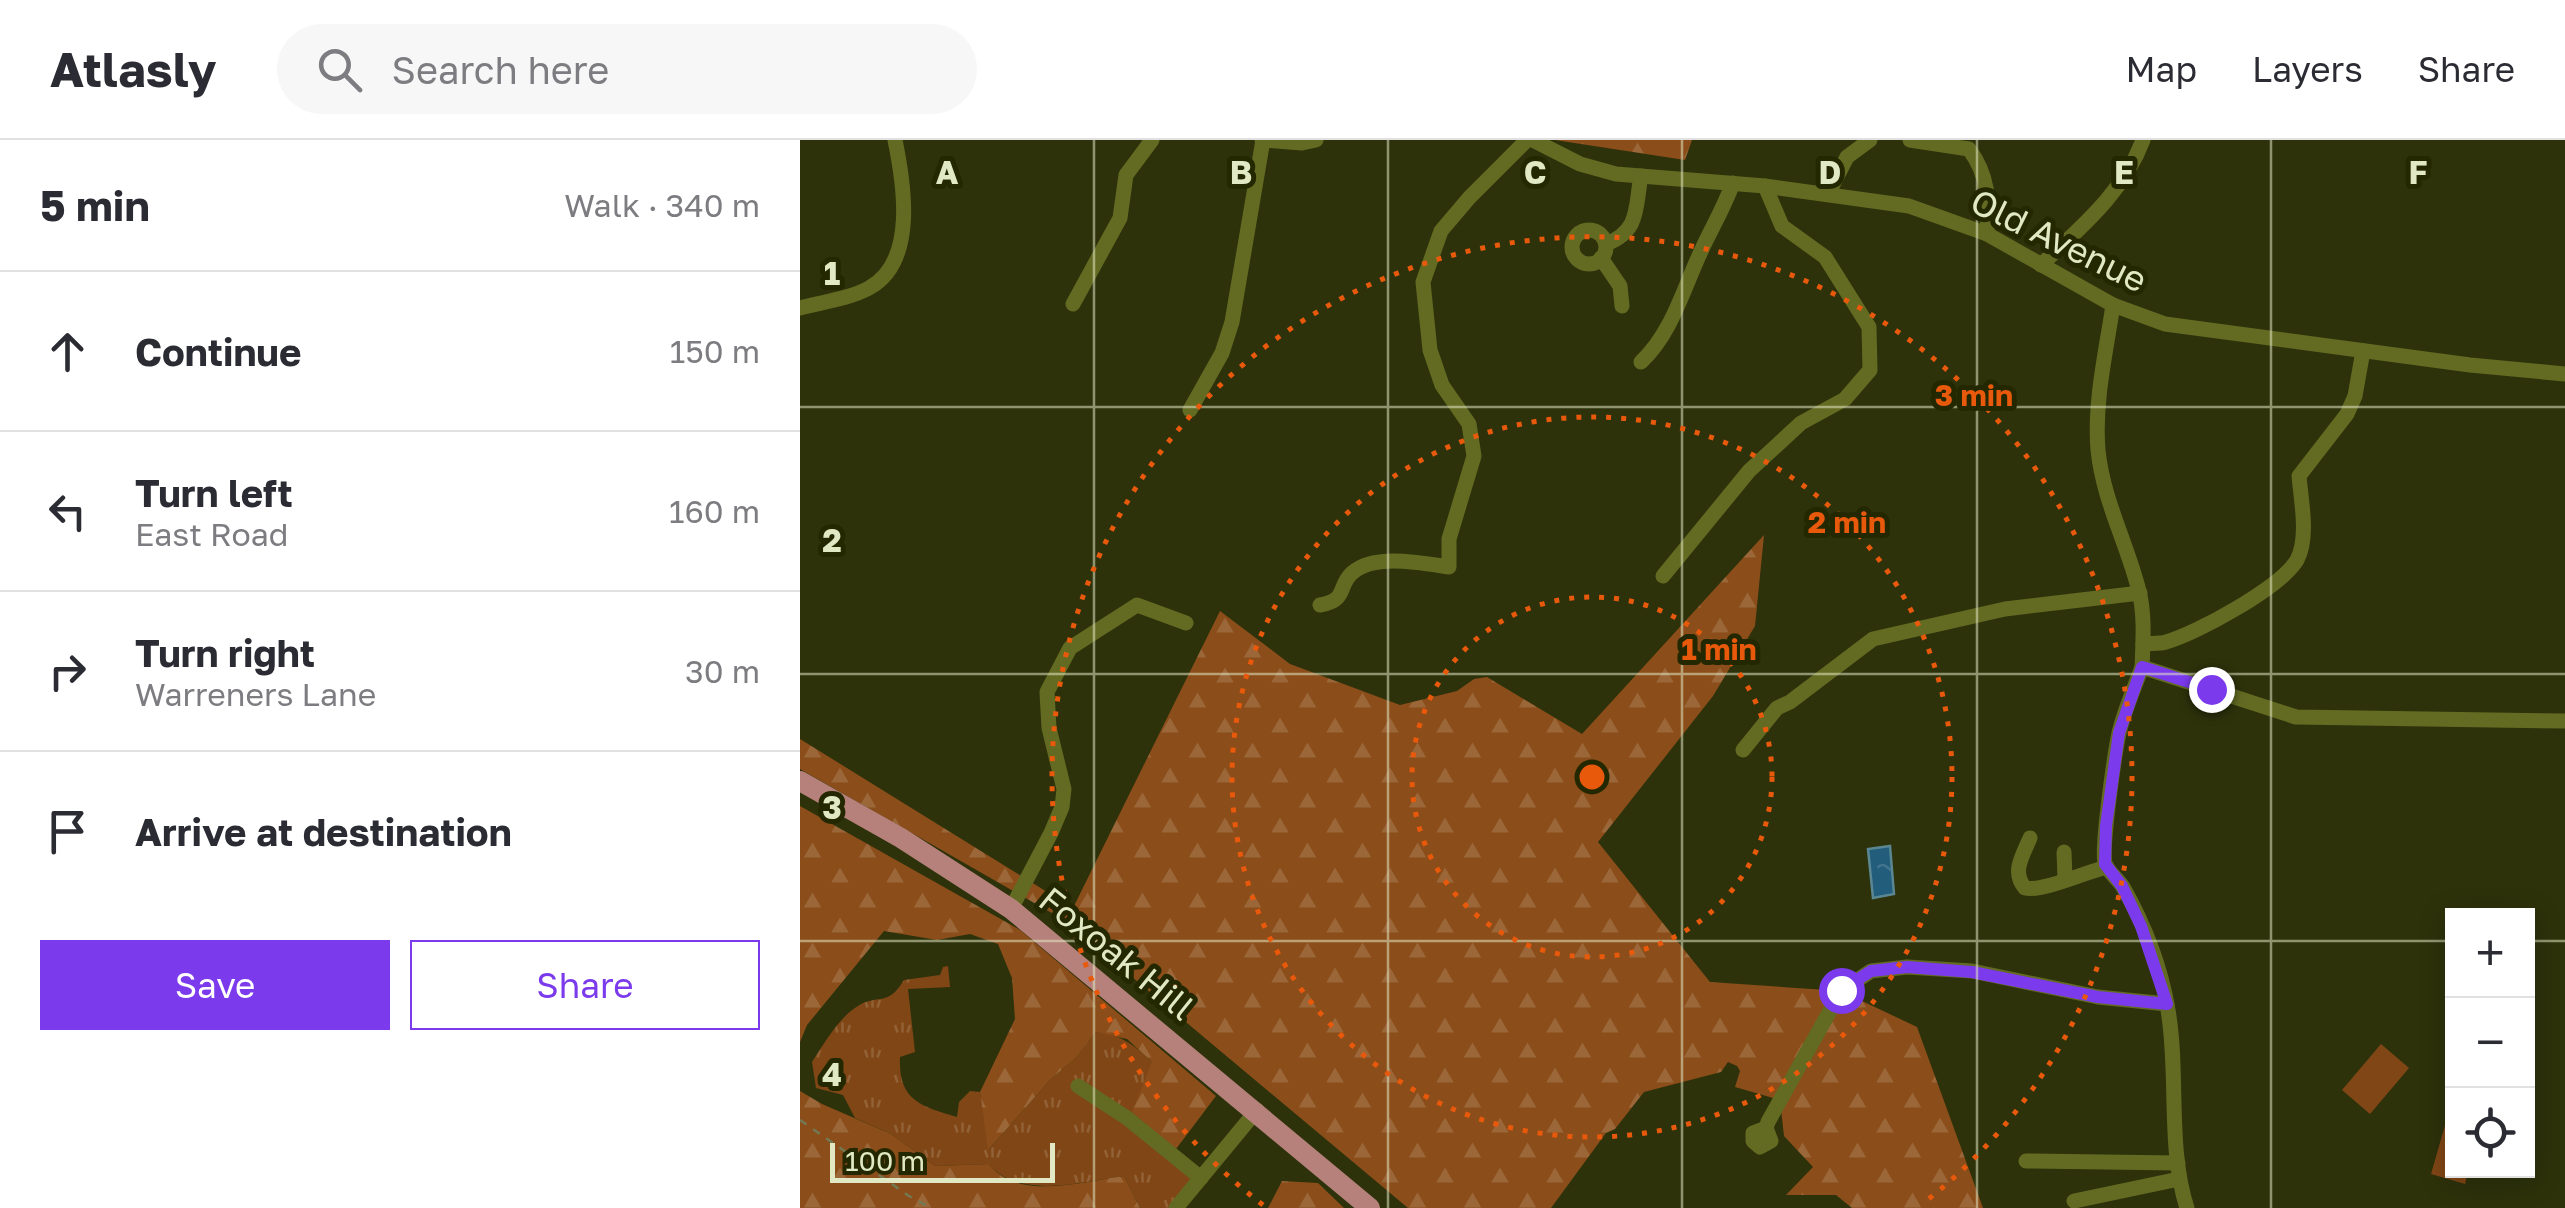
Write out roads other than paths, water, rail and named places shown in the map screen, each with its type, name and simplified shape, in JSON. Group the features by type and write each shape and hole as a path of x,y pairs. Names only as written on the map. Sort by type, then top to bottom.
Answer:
{"main road":[{"name":"Foxoak Hill","path":"800,781 902,838 1011,909 1370,1208"}],"street":[{"path":"800,308 866,290 892,264 904,224 894,140"},
{"path":"1073,304 1120,218 1126,175 1152,140"},
{"path":"1190,410 1222,353 1232,322 1262,140 1316,140"},
{"path":"1320,605 1332,603 1340,596 1350,574 1368,564 1449,567 1449,540 1474,456 1469,424 1442,385 1430,350 1424,282 1442,231 1469,198 1530,140"},
{"name":"Old Avenue","path":"1530,140 1580,164 1616,174 1765,186 1909,206 1987,234 2113,305 2164,324 2565,374"},
{"path":"1828,194 1847,157 1870,140"},
{"path":"1910,140 1970,149 1982,166 1989,199 1987,234"},
{"path":"2041,265 2103,206 2129,172 2143,140"},
{"path":"1622,306 1620,286 1604,251 1630,231 1640,176"},
{"path":"1640,362 1659,345 1705,243 1721,218 1733,183"},
{"path":"1663,576 1750,471 1801,423 1846,399 1870,370 1869,327 1824,257 1782,226 1765,186"},
{"path":"2113,305 2100,395 2098,450 2111,509 2140,592 2143,644 2142,667 2119,733 2106,826 2108,867 2141,926 2167,1004 2173,1042 2179,1171 2187,1208"},
{"path":"2143,644 2166,642 2234,610 2297,560 2302,540 2299,476 2347,414 2356,396 2362,351"},
{"path":"1743,750 1777,708 1873,639 2005,608 2140,592"},
{"path":"1011,909 1062,806 1064,789 1049,728 1047,692 1070,648 1137,605 1186,623"},
{"path":"2142,667 2296,717 2565,720"},
{"path":"2030,838 2018,869 2018,880 2025,888 2034,890 2108,867"},
{"path":"2064,852 2065,878"},
{"path":"1766,1128 1841,990 1871,971 1907,967 1972,972 2098,997 2167,1004"},
{"path":"1078,1086 1127,1118 1201,1178"},
{"path":"1176,1208 1256,1110"},
{"path":"2026,1161 2179,1171"},
{"path":"2074,1201 2179,1171"}],"water":[{"path":"1890,846 1894,894 1873,898 1868,849"}]}
